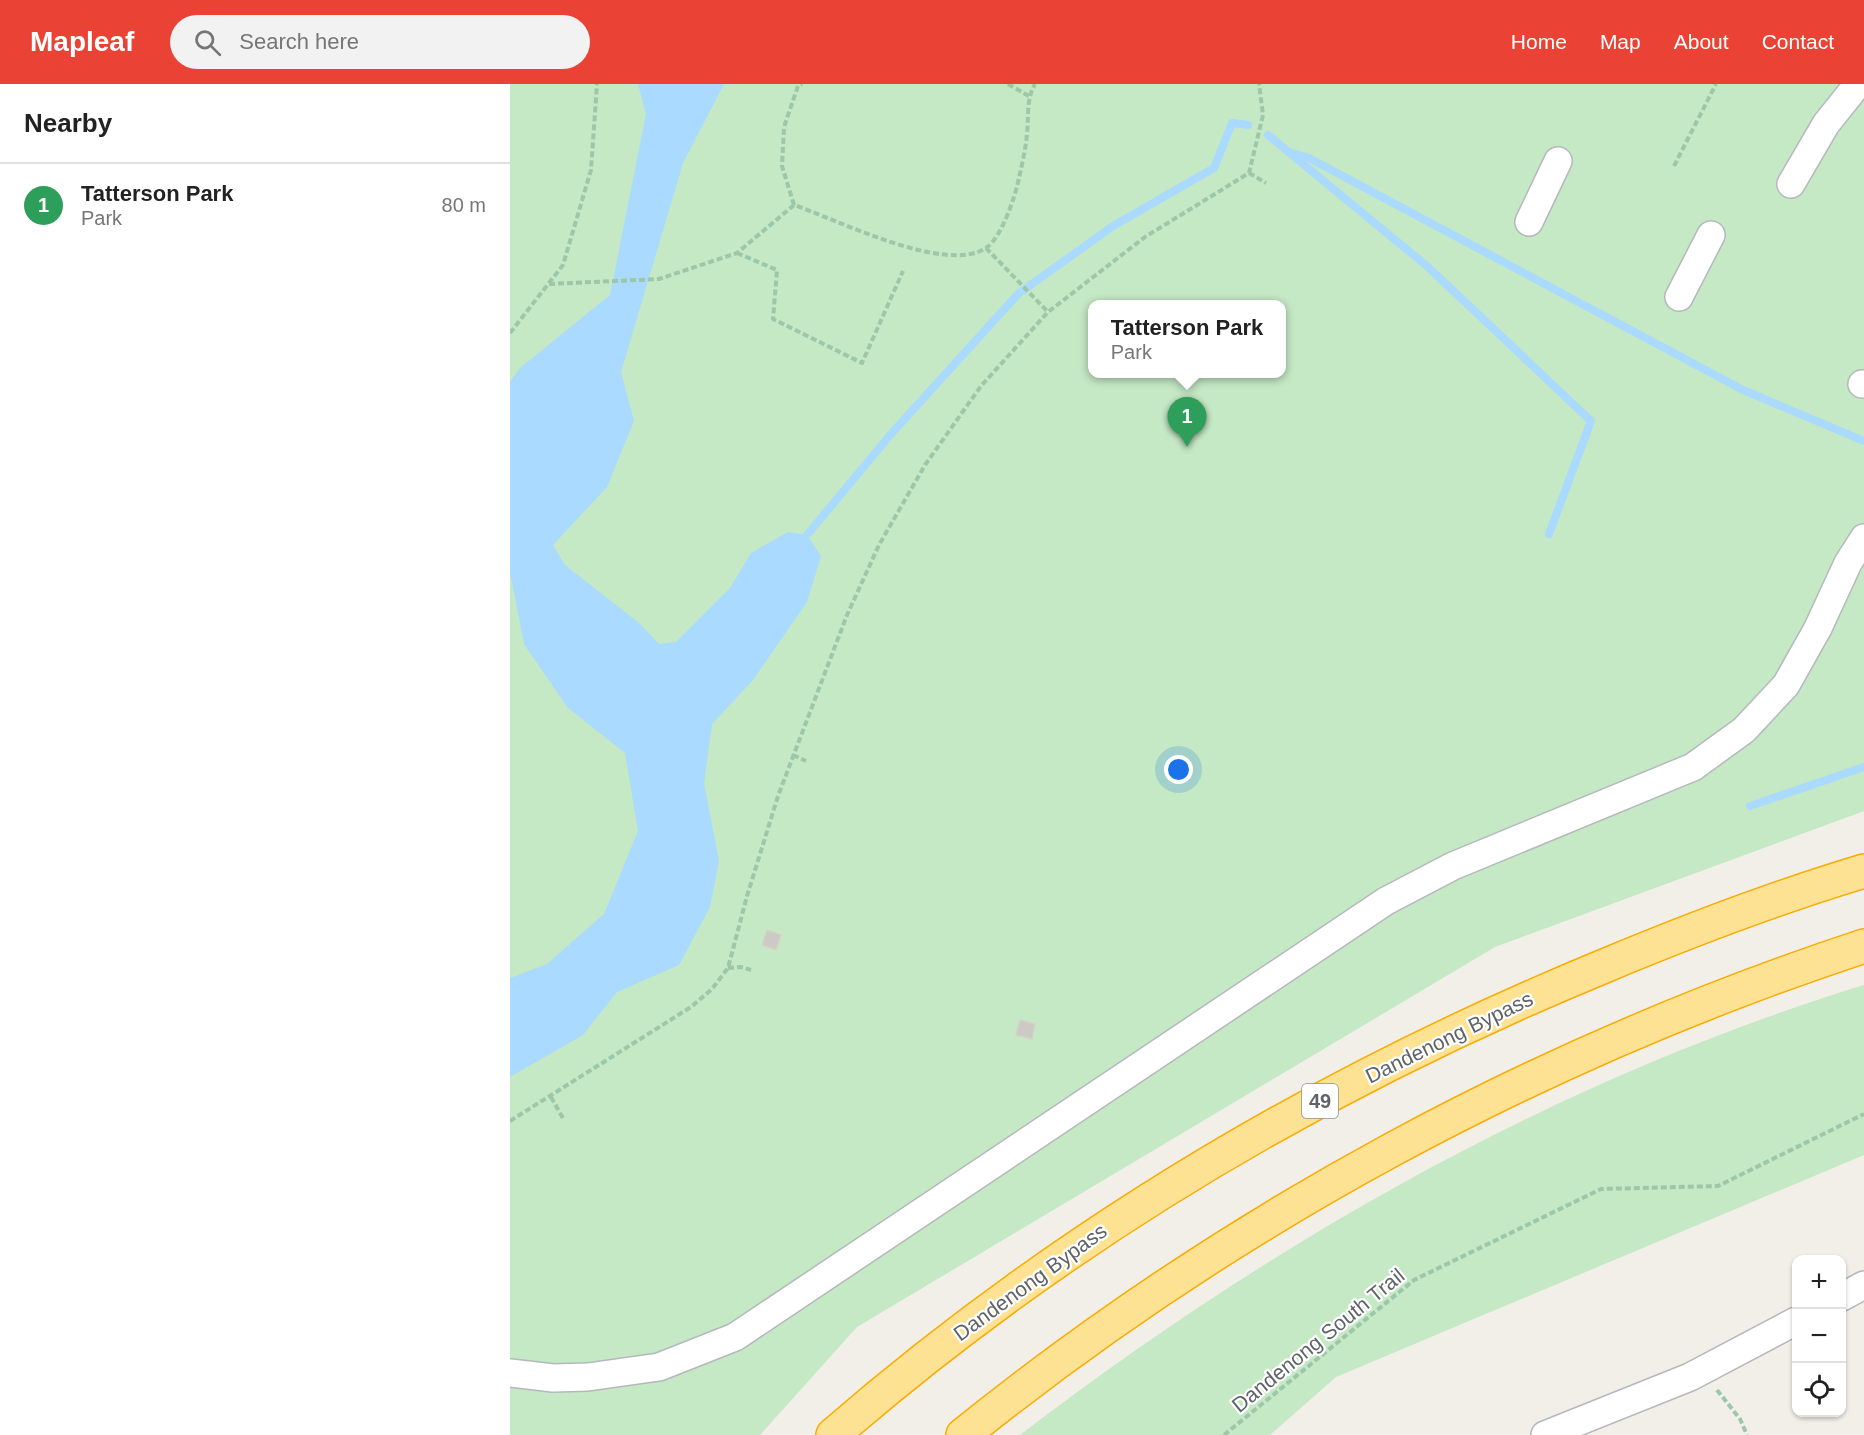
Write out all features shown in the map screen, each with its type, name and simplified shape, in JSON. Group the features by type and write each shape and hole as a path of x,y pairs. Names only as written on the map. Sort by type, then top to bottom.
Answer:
{"highway":[{"name":"Dandenong Bypass","path":"833,1435 923,1361 1105,1228 1201,1167 1368,1074 1478,1019 1712,921 1864,871"},
{"path":"963,1435 1096,1333 1199,1263 1400,1144 1503,1092 1626,1036 1731,992 1864,946"}],"street":[{"path":"1791,184 1826,124 1858,84"},
{"path":"1529,222 1558,161"},
{"path":"1679,297 1711,235"},
{"path":"510,1373 553,1378 588,1377 659,1367 735,1337 1386,901 1453,866 1693,767 1744,730 1785,686 1818,628 1848,563 1864,538"},
{"path":"1846,1295 1864,1285"},
{"path":"1545,1435 1702,1370 1792,1324"}],"path":[{"path":"510,333 563,265 591,170 597,84"},
{"path":"794,205 782,166 784,127 798,86 802,84"},
{"path":"1008,84 1029,96"},
{"path":"794,205 839,220 879,240 929,252 960,255 986,248 1005,221 1019,180 1027,135 1029,96 1035,84"},
{"path":"510,1121 691,1007 712,989 728,968 747,896 794,755 847,615 879,545 925,465 981,386 1048,312 1145,237 1249,173 1263,115 1259,84"},
{"path":"1674,166 1716,84"},
{"path":"1249,173 1266,183"},
{"path":"549,284 659,279 737,253 794,205"},
{"path":"986,248 1048,312"},
{"path":"737,253 777,270 773,319 861,363 903,271"},
{"path":"794,755 806,761"},
{"path":"728,968 741,967 751,970"},
{"path":"551,1097 564,1120"},
{"name":"Dandenong South Trail","path":"1224,1435 1414,1280 1601,1189 1718,1186 1864,1114"},
{"path":"1702,1370 1740,1419 1747,1435"}],"green space":[{"path":"510,84 1864,84 1864,811 1495,947 857,1327 760,1435 510,1435"},
{"path":"1864,985 1864,1155 1336,1377 1270,1435 1020,1435 1116,1364 1216,1296 1318,1232 1422,1172 1529,1118 1639,1068 1750,1023"}],"water":[{"path":"638,84 724,84 683,163 621,372 634,421 607,487 553,545 565,565 639,623 659,644 676,642 730,588 751,553 788,532 807,535 821,556 807,602 753,680 712,724 704,783 719,861 710,907 679,965 617,992 583,1035 510,1077 510,978 547,964 604,914 638,831 625,753 568,708 524,644 510,572 510,382 520,368 610,295 646,114"}],"building":[{"path":"767,930 781,935 776,950 762,945"},
{"path":"1020,1020 1035,1024 1032,1039 1016,1035"}],"waterway":[{"path":"807,535 891,434 1018,294 1113,226 1214,168 1232,123 1248,125"},
{"path":"1268,135 1428,267 1591,421 1549,534"},
{"path":"1289,152 1309,158 1743,390 1864,441"},
{"path":"1750,806 1864,767"}],"place":[{"name":"Tatterson Park","path":"1187,447"}]}
